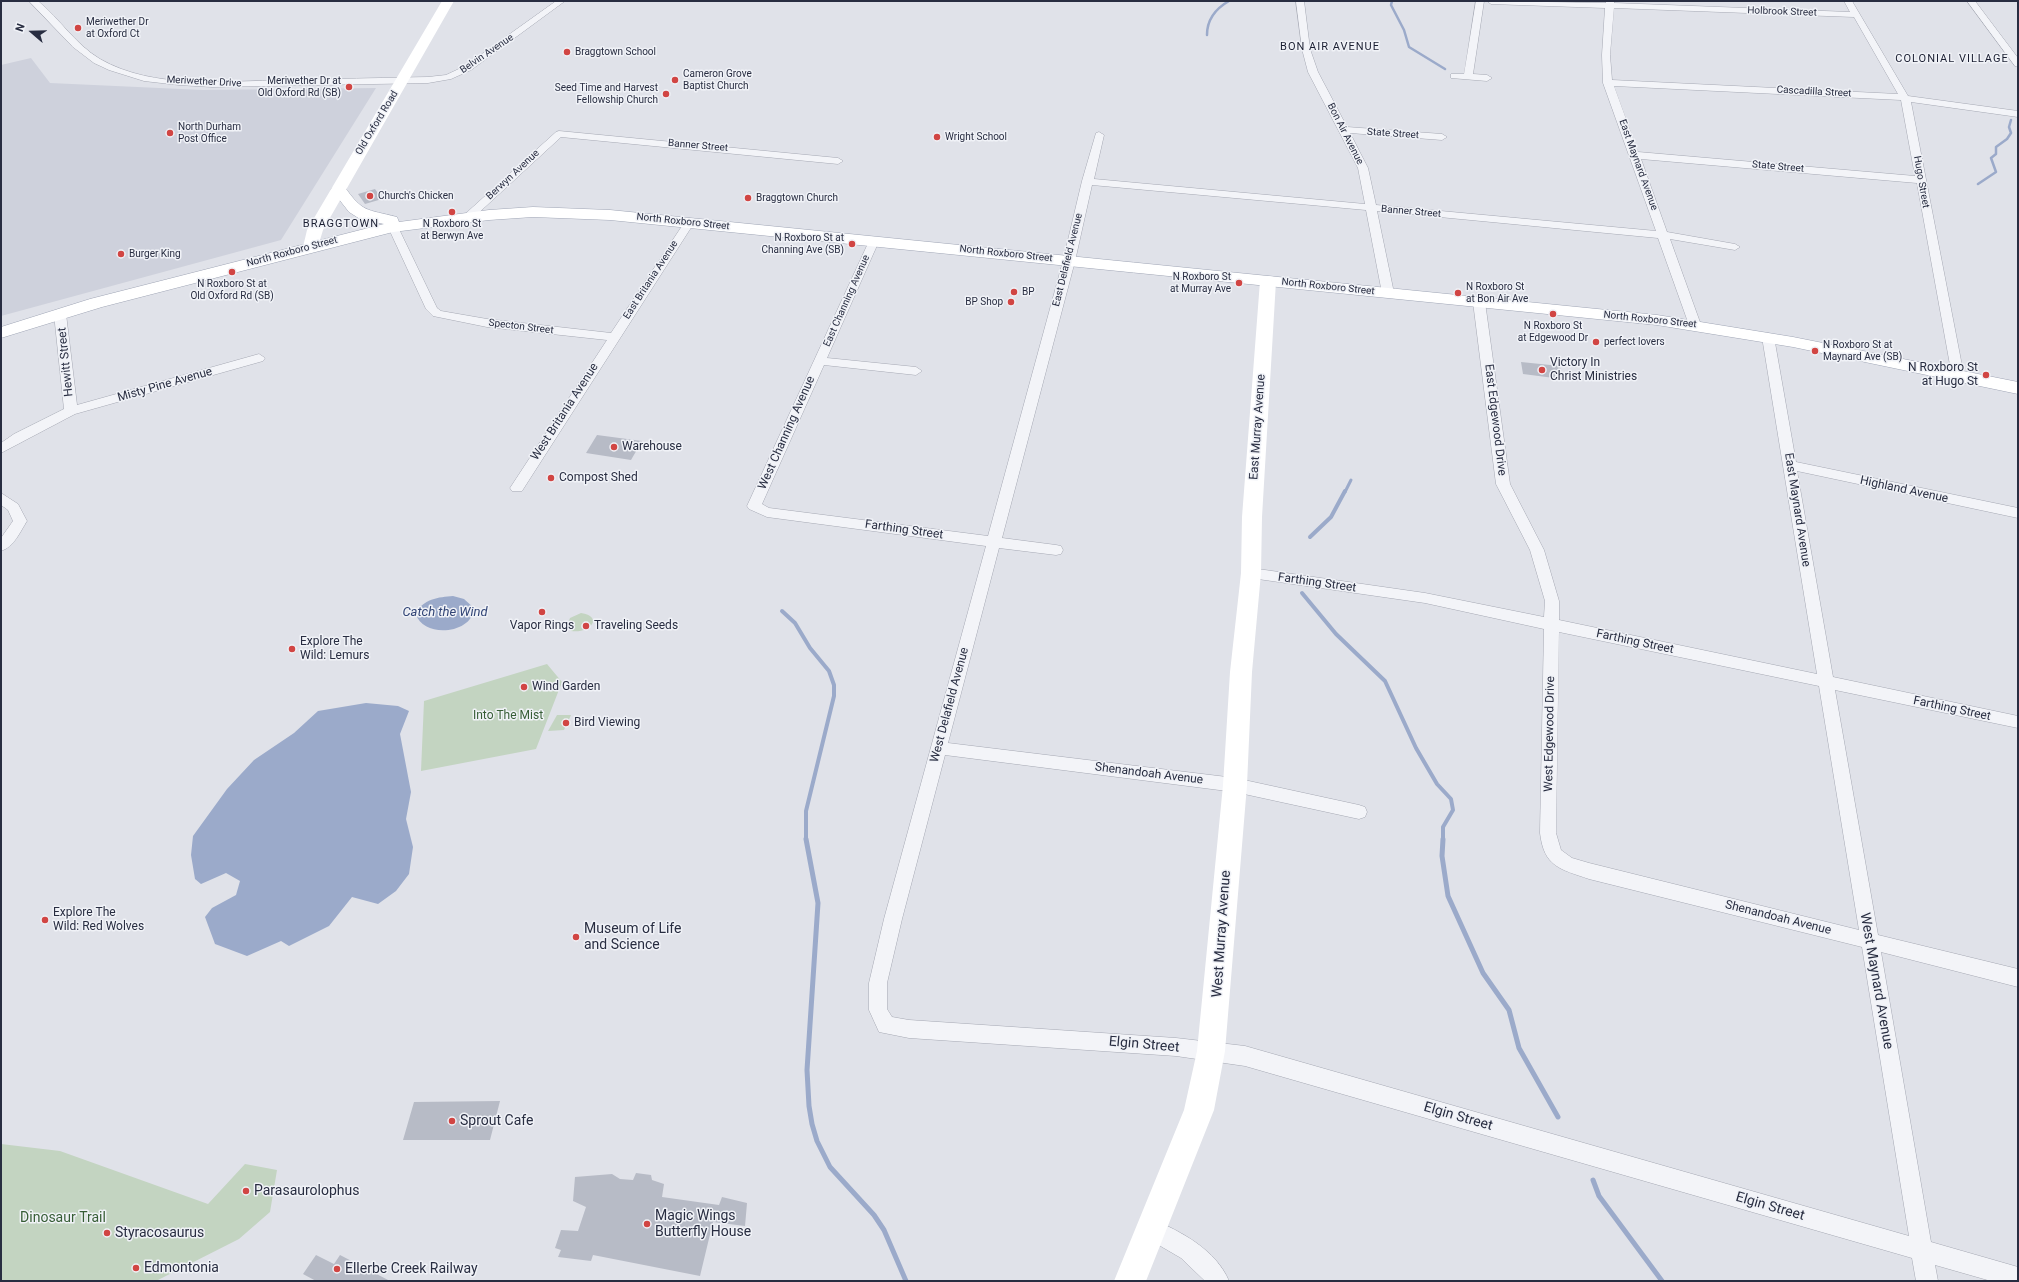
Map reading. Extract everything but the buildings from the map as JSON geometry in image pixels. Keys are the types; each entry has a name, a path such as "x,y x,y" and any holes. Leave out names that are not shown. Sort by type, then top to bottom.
{"main road":[{"name":"Old Oxford Road","path":"311,246 312,234 403,81 448,1"},
{"path":"339,188 353,210 369,216 391,220 393,227"},
{"name":"North Roxboro Street","path":"1,333 60,314 311,246 393,227 468,217 533,212 566,212 874,241 1695,325 1768,337 2018,388"},
{"name":"East Murray Avenue","path":"1251,573 1252,517 1268,281"},
{"name":"West Murray Avenue","path":"1130,1281 1152,1230 1199,1110 1211,1051 1235,785 1241,672 1251,573"}],"street":[{"name":"Meriwether Drive","path":"33,1 82,51 99,62 139,77 178,82 212,84 403,81"},
{"name":"Belvin Avenue","path":"403,81 441,79 461,72 561,1"},
{"name":"Bon Air Avenue","path":"1300,1 1309,60 1313,72 1344,130 1362,168 1388,293"},
{"path":"1468,77 1480,1"},
{"name":"Holbrook Street","path":"1491,1 1610,4 1856,15"},
{"name":"Hugo Street","path":"1848,1 1904,97 1958,376"},
{"path":"1971,1 2018,64"},
{"name":"East Maynard Avenue","path":"1610,4 1606,55 1608,83 1664,235 1695,325"},
{"path":"1454,76 1487,78"},
{"name":"Cascadilla Street","path":"1608,83 1904,97 2018,114"},
{"name":"State Street","path":"1344,130 1442,137"},
{"name":"Banner Street","path":"559,134 838,160"},
{"name":"Berwyn Avenue","path":"468,217 559,134"},
{"name":"East Delafield Avenue","path":"1035,385 1069,261 1099,135"},
{"name":"State Street","path":"1634,154 1921,180"},
{"name":"Banner Street","path":"1087,181 1664,235 1735,246"},
{"name":"East Britania Avenue","path":"614,337 689,223"},
{"name":"Specton Street","path":"393,227 432,309 437,314 487,323 614,337"},
{"name":"East Channing Avenue","path":"820,361 874,241"},
{"name":"East Edgewood Drive","path":"1479,302 1503,484 1537,550 1552,601 1552,624"},
{"name":"Hewitt Street","path":"60,314 71,411"},
{"name":"West Britania Avenue","path":"517,488 614,337"},
{"name":"East Maynard Avenue","path":"1768,337 1825,682"},
{"name":"Misty Pine Avenue","path":"71,411 260,358"},
{"path":"820,361 916,371"},
{"name":"West Channing Avenue","path":"754,506 820,361"},
{"name":"West Delafield Avenue","path":"886,1025 878,1010 878,983 938,748 1035,385"},
{"path":"1,449 19,437 71,411"},
{"name":"Highland Avenue","path":"1789,465 2018,513"},
{"path":"1,498 14,507 20,521 11,536 1,546"},
{"name":"Farthing Street","path":"754,506 766,512 1056,550"},
{"name":"Farthing Street","path":"1251,573 1425,598 2018,722"},
{"name":"West Edgewood Drive","path":"1549,844 1552,624"},
{"name":"West Maynard Avenue","path":"1825,682 1870,941 1926,1281"},
{"name":"Shenandoah Avenue","path":"938,748 1235,785 1359,812"},
{"name":"Shenandoah Avenue","path":"1549,844 1553,855 1563,862 1589,871 2018,978"},
{"name":"Elgin Street","path":"886,1025 908,1028 1056,1038 1211,1051 1245,1056 2018,1278"},
{"path":"1152,1230 1168,1237 1196,1255 1211,1270 1218,1281"}],"shaded area":[{"path":"31,58 50,83 203,90 376,88 281,240 1,316 1,65"}],"green space":[{"path":"581,613 592,618 592,625 584,630 571,631 568,623 570,618"},
{"name":"Into The Mist","path":"547,664 562,682 536,749 421,771 424,701"},
{"path":"557,715 571,715 564,730 548,731"},
{"name":"Dinosaur Trail","path":"1,1144 60,1151 208,1204 245,1164 277,1170 270,1212 239,1239 156,1281 1,1281"}],"water":[{"name":"Catch the Wind","path":"453,596 464,599 474,608 472,617 466,623 457,628 437,630 420,622 416,614 422,605 437,598"},
{"path":"366,703 398,706 409,711 400,734 411,792 406,819 413,847 409,874 396,891 378,904 352,897 329,926 289,946 281,941 247,956 215,944 205,917 212,908 236,895 240,881 226,873 201,884 195,879 191,855 193,836 227,789 254,760 294,733 318,711"}],"waterway":[{"path":"1207,35 1208,24 1213,15 1229,1"},
{"path":"1392,1 1391,5 1404,30 1409,47 1445,69"},
{"path":"1978,184 1996,172 1991,158 1996,154 1996,147 2007,139 2011,133 2009,127 2011,120"},
{"path":"1345,492 1351,480"},
{"path":"1310,537 1331,517 1345,491"},
{"path":"1302,593 1336,634 1385,681 1416,748 1437,784 1451,799 1453,810 1443,827 1443,839"},
{"path":"782,611 795,623 810,648 829,671 834,685 834,696 806,811 806,839"},
{"path":"806,839 818,903 807,1070 809,1106 812,1124 817,1141 830,1167 874,1215 884,1230 906,1281"},
{"path":"1443,839 1442,856 1448,896 1483,973 1509,1010 1519,1048 1558,1117"},
{"path":"1593,1180 1599,1196 1662,1281"}],"place":[{"name":"Meriwether Dr at Oxford Ct","path":"78,28"},
{"name":"Braggtown School","path":"567,52"},
{"name":"Cameron Grove Baptist Church","path":"675,80"},
{"name":"Meriwether Dr at Old Oxford Rd (SB)","path":"349,87"},
{"name":"Seed Time and Harvest Fellowship Church","path":"666,94"},
{"name":"North Durham Post Office","path":"170,133"},
{"name":"Wright School","path":"937,137"},
{"name":"Church's Chicken","path":"370,196"},
{"name":"Braggtown Church","path":"748,198"},
{"name":"N Roxboro St at Berwyn Ave","path":"452,212"},
{"name":"N Roxboro St at Channing Ave (SB)","path":"852,244"},
{"name":"Burger King","path":"121,254"},
{"name":"N Roxboro St at Old Oxford Rd (SB)","path":"232,272"},
{"name":"N Roxboro St at Murray Ave","path":"1239,283"},
{"name":"BP","path":"1014,292"},
{"name":"N Roxboro St at Bon Air Ave","path":"1458,293"},
{"name":"BP Shop","path":"1011,302"},
{"name":"N Roxboro St at Edgewood Dr","path":"1553,314"},
{"name":"perfect lovers","path":"1596,342"},
{"name":"N Roxboro St at Maynard Ave (SB)","path":"1815,351"},
{"name":"Victory In Christ Ministries","path":"1542,370"},
{"name":"N Roxboro St at Hugo St","path":"1986,375"},
{"name":"Warehouse","path":"614,447"},
{"name":"Compost Shed","path":"551,478"},
{"name":"Vapor Rings","path":"542,612"},
{"name":"Traveling Seeds","path":"586,626"},
{"name":"Explore The Wild: Lemurs","path":"292,649"},
{"name":"Wind Garden","path":"524,687"},
{"name":"Bird Viewing","path":"566,723"},
{"name":"Explore The Wild: Red Wolves","path":"45,920"},
{"name":"Museum of Life and Science","path":"576,937"},
{"name":"Sprout Cafe","path":"452,1121"},
{"name":"Parasaurolophus","path":"246,1191"},
{"name":"Magic Wings Butterfly House","path":"647,1224"},
{"name":"Styracosaurus","path":"107,1233"},
{"name":"Edmontonia","path":"136,1268"},
{"name":"Ellerbe Creek Railway","path":"337,1269"}],"district":[{"name":"BON AIR AVENUE","path":"1330,47"},
{"name":"COLONIAL VILLAGE","path":"1952,59"},
{"name":"BRAGGTOWN","path":"341,224"}]}
